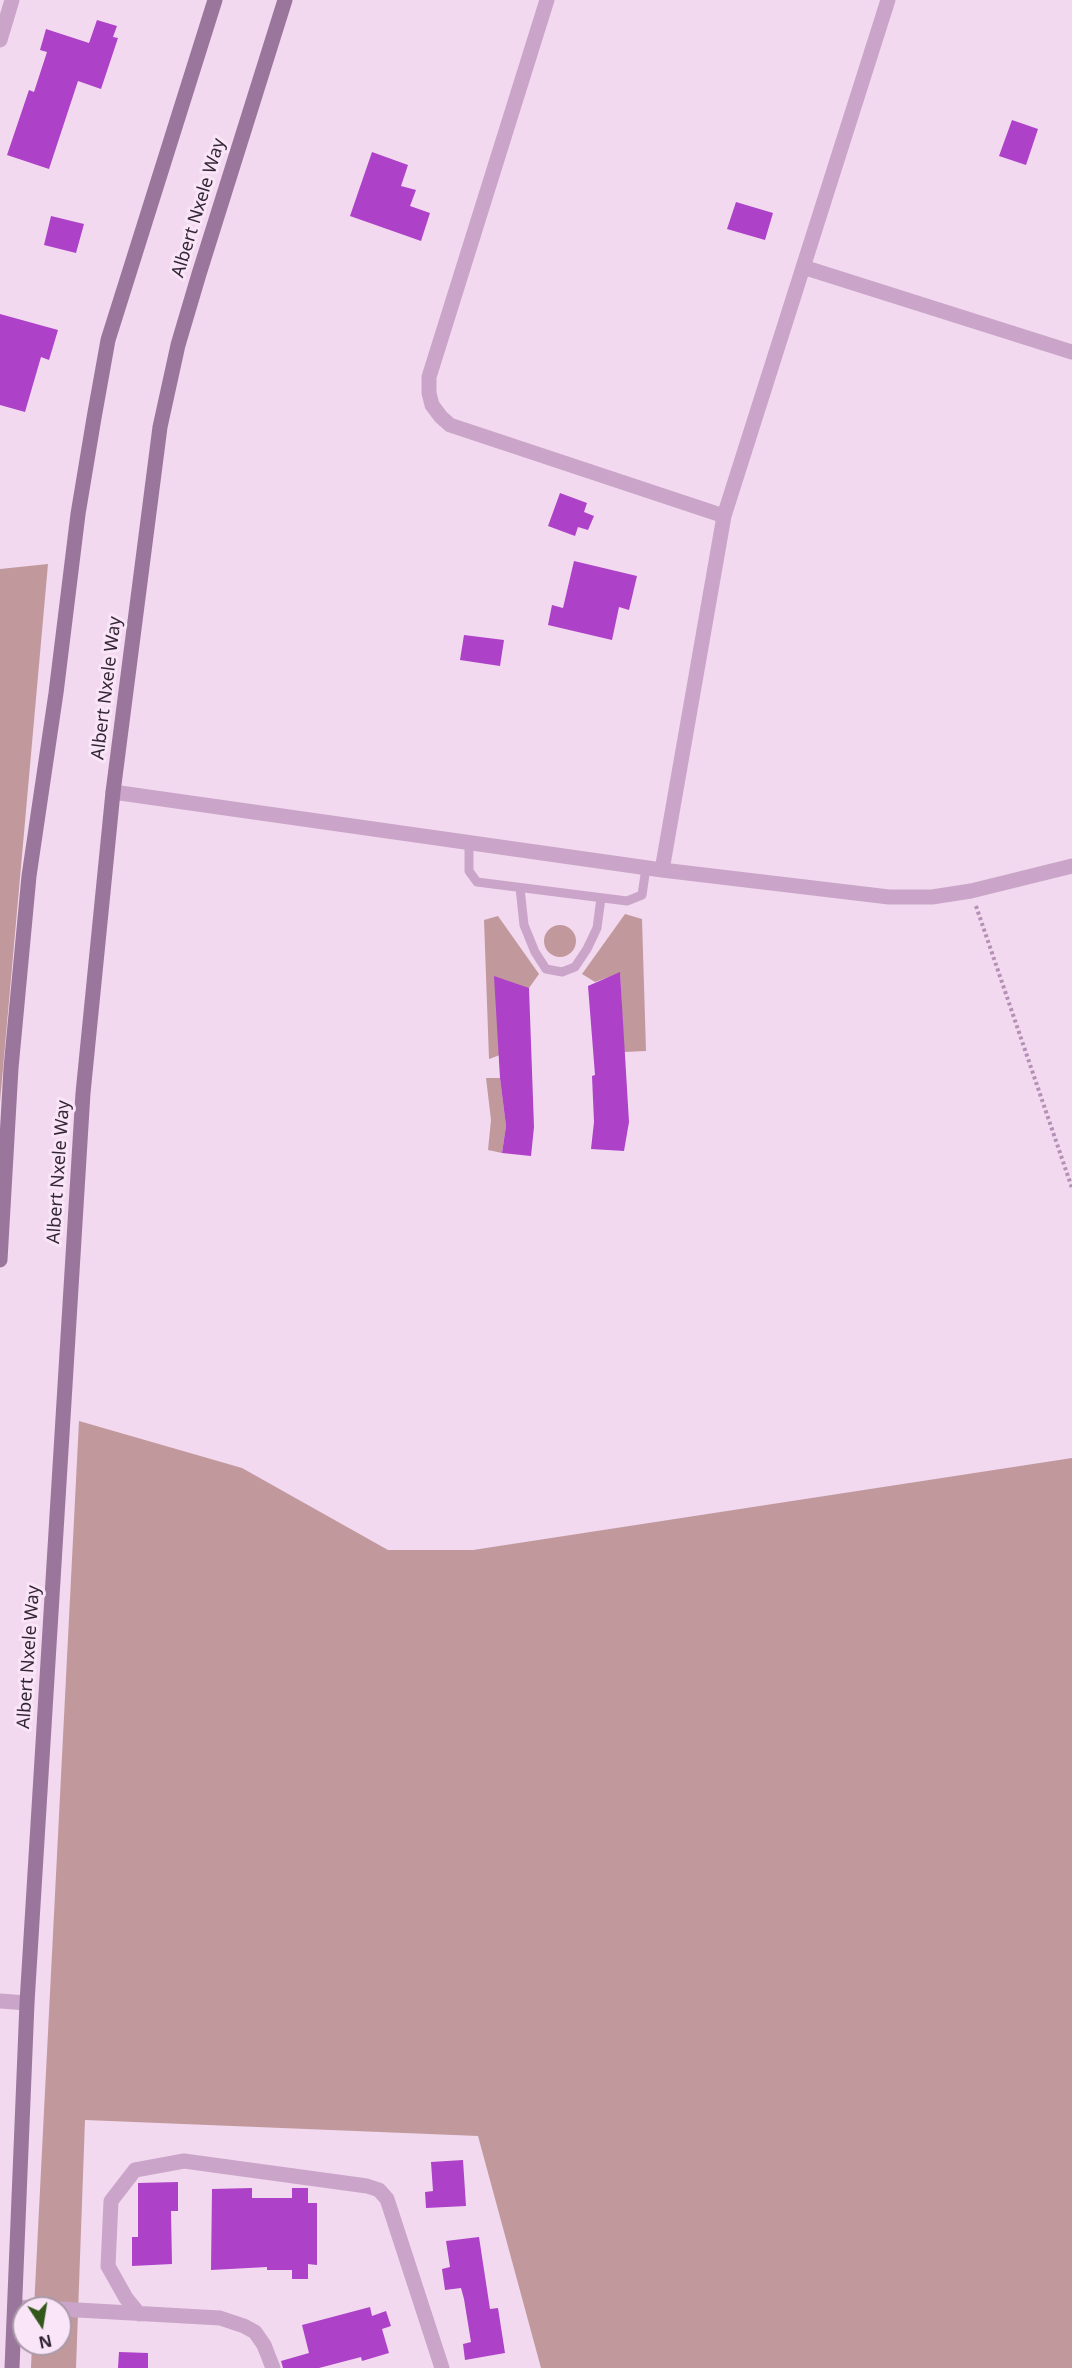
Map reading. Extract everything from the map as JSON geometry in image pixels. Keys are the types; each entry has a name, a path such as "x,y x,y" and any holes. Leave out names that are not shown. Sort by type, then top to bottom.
{"main road":[{"path":"0,1260 11,1068 29,876 56,693 78,514 94,418 108,340 215,0"},
{"name":"Albert Nxele Way","path":"15,2296 27,2003 83,1093 114,792 160,427 178,345 285,0"}],"street":[{"path":"0,40 12,0"},
{"path":"547,0 429,377 432,405 450,424 724,516"},
{"path":"662,870 724,516 888,0"},
{"path":"803,267 1072,352"},
{"path":"114,792 646,868 890,897 932,897 971,891 1072,867"},
{"path":"0,2001 27,2003"},
{"path":"140,2314 126,2298 108,2266 111,2201 135,2170 184,2161 367,2186 379,2190 387,2199 442,2368"},
{"path":"72,2310 220,2318 255,2332 264,2345 273,2368"}],"lane":[{"path":"469,843 469,871 477,882 627,901 642,895 646,868"},
{"path":"520,888 524,925 535,952 546,969 562,972 575,967 587,949 597,928 601,898"}],"path":[{"path":"971,891 1072,1188"}],"shaded area":[{"path":"48,564 0,1102 0,569"},
{"path":"625,914 642,919 646,1051 624,1052 620,973 595,982 582,974"},
{"path":"498,916 539,974 529,988 500,1055 489,1059 484,920"},
{"path":"560,925 571,930 576,941 571,952 560,957 549,952 544,941 549,930"},
{"path":"486,1078 500,1078 506,1126 502,1153 488,1150 491,1120"},
{"path":"79,1421 242,1468 388,1550 473,1550 1072,1458 1072,2368 541,2368 478,2136 85,2120 76,2368 31,2368 32,2356 72,2356 72,2296 35,2296"}],"building":[{"path":"97,20 117,26 113,37 118,38 101,89 78,81 49,169 7,155 29,90 34,92 47,52 40,50 46,29 89,43"},
{"path":"1012,120 1038,129 1026,165 999,156"},
{"path":"372,152 408,165 401,186 416,190 410,206 430,213 421,241 350,216"},
{"path":"736,202 773,213 765,240 727,229"},
{"path":"51,216 84,224 76,253 44,245"},
{"path":"0,314 58,330 49,360 41,357 25,412 0,405"},
{"path":"560,493 587,503 584,512 594,516 588,530 578,527 575,536 548,526"},
{"path":"574,561 637,576 629,610 619,607 612,640 548,625 552,605 563,608"},
{"path":"464,635 504,640 500,666 460,660"},
{"path":"620,972 629,1122 624,1151 591,1149 594,1122 592,1076 595,1075 588,986"},
{"path":"494,976 529,988 534,1127 531,1156 502,1153 506,1126 500,1078"},
{"path":"463,2160 466,2206 426,2208 425,2192 433,2191 431,2162"},
{"path":"178,2182 178,2211 171,2211 172,2264 132,2266 132,2237 138,2237 138,2183"},
{"path":"252,2188 252,2198 292,2198 292,2188 308,2188 308,2203 317,2203 317,2265 308,2264 308,2279 292,2279 292,2270 267,2270 267,2267 211,2270 212,2189"},
{"path":"479,2237 490,2309 498,2308 505,2353 465,2360 463,2344 471,2342 464,2299 461,2288 445,2290 442,2269 450,2267 446,2241"},
{"path":"370,2307 372,2316 386,2311 391,2326 382,2329 389,2353 362,2361 361,2357 319,2368 283,2368 281,2361 309,2353 302,2325"},
{"path":"119,2352 148,2353 148,2368 118,2368"}]}
